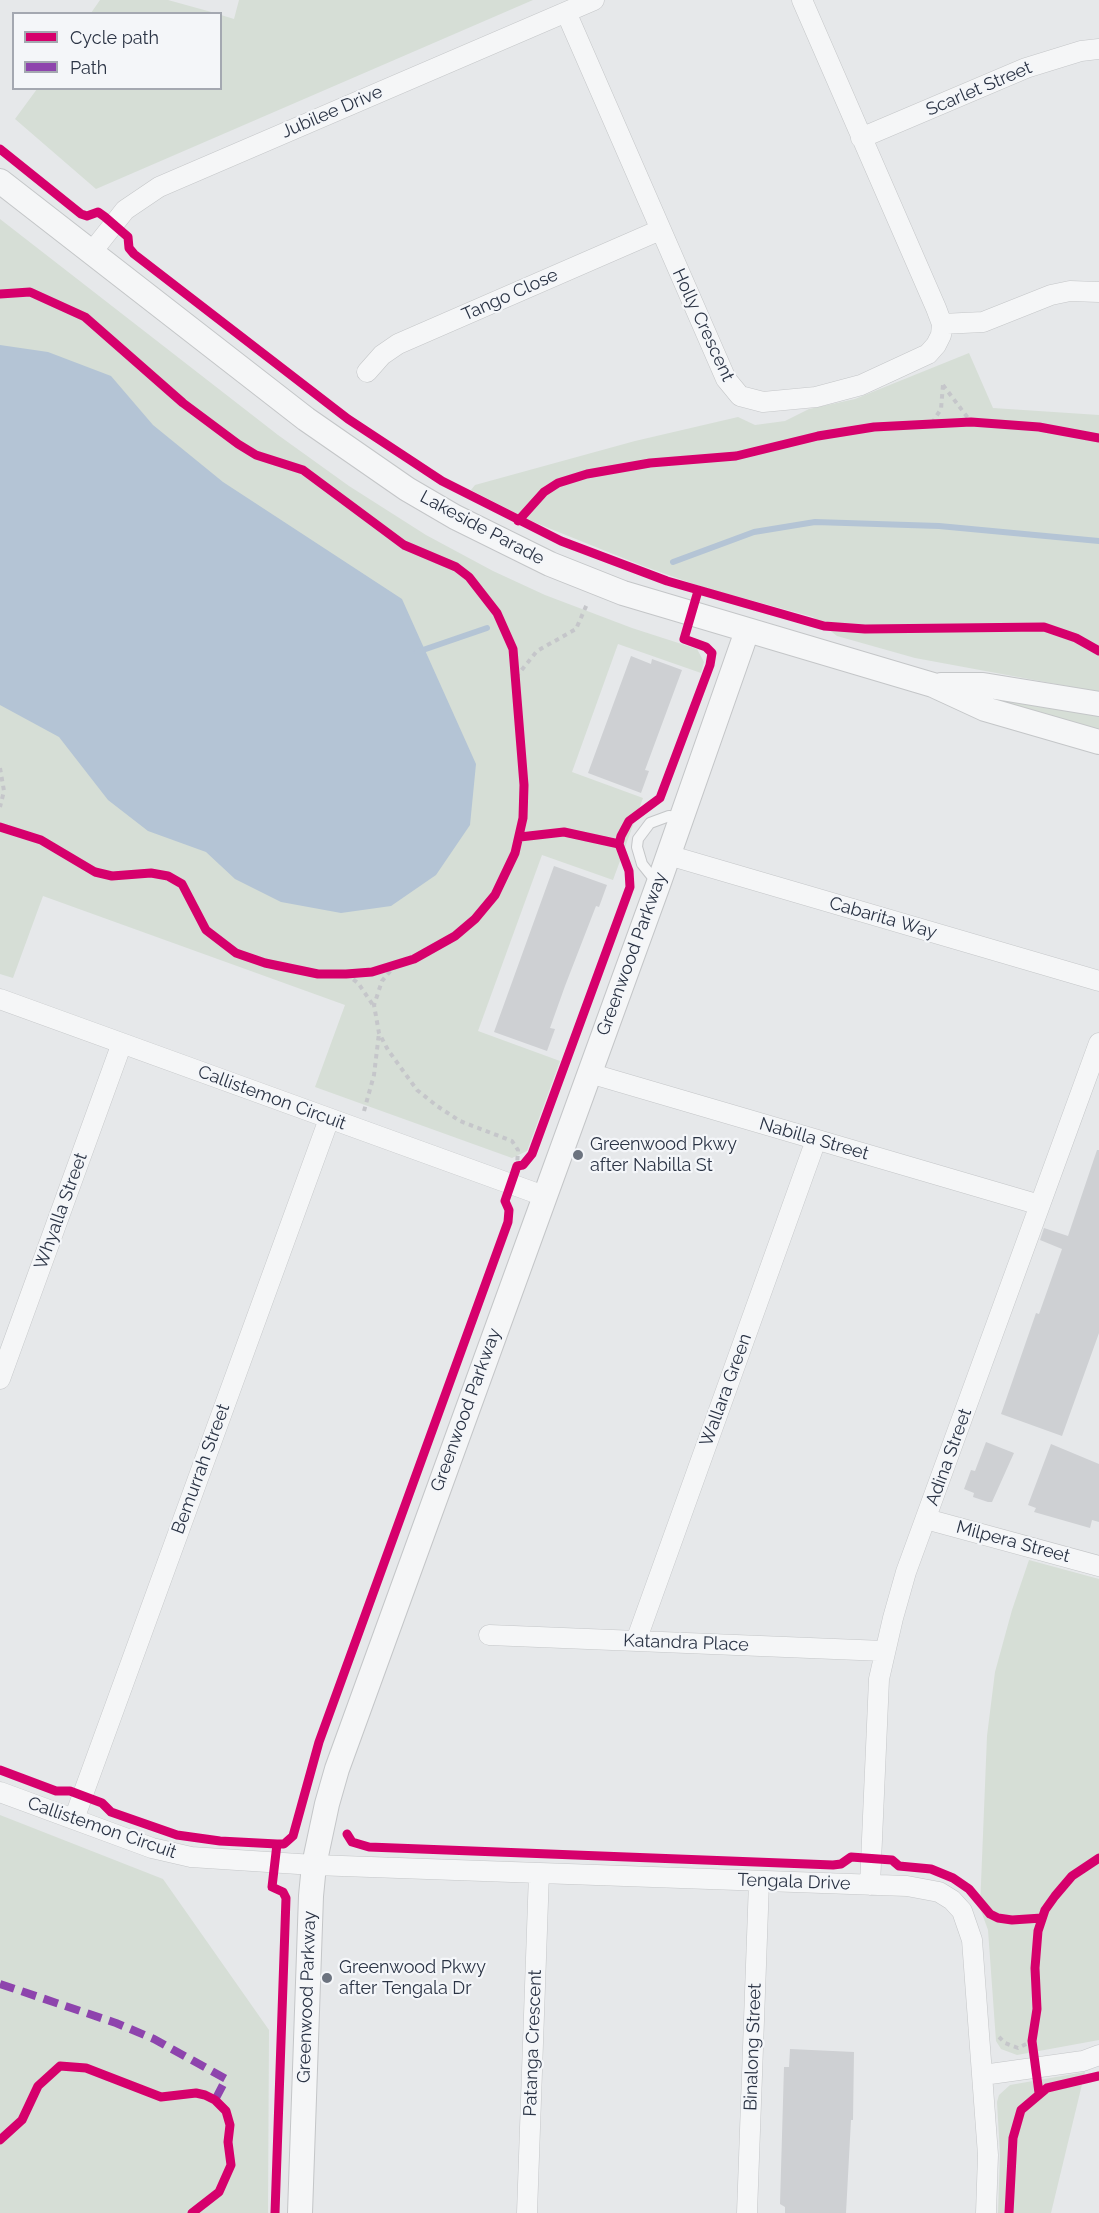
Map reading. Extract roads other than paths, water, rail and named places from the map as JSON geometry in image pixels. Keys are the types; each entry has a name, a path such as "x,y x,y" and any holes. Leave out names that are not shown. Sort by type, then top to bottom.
{"street":[{"name":"Jubilee Drive","path":"91,253 125,210 159,187 594,0"},
{"path":"802,0 942,324 983,322 1051,295 1070,291 1099,292"},
{"name":"Holly Crescent","path":"566,12 726,379 740,396 751,401 816,397 861,385 928,354 936,345 942,324"},
{"name":"Scarlet Street","path":"861,138 1026,68 1081,51 1099,48"},
{"name":"Lakeside Parade","path":"0,181 333,439 455,517 584,578 747,631 933,685 986,709 1099,742"},
{"name":"Tango Close","path":"367,372 382,355 398,344 660,230"},
{"name":"Greenwood Parkway","path":"300,2213 314,1865 337,1769 658,885 747,631"},
{"name":"Lakeside Parade","path":"933,685 992,686 1099,704"},
{"name":"Cabarita Way","path":"668,855 1099,981"},
{"name":"Callistemon Circuit","path":"0,999 329,1119 514,1174 544,1196"},
{"name":"Whyalla Street","path":"0,1379 122,1043"},
{"name":"Adina Street","path":"870,1885 877,1706 884,1651 906,1572 1099,1043"},
{"name":"Nabilla Street","path":"589,1073 1040,1205"},
{"name":"Bemurrah Street","path":"74,1820 329,1119"},
{"name":"Wallara Green","path":"636,1641 816,1140"},
{"name":"Milpera Street","path":"926,1519 1099,1566"},
{"name":"Katandra Place","path":"489,1635 884,1651"},
{"name":"Callistemon Circuit","path":"0,1792 152,1848 190,1857 314,1865"},
{"name":"Tengala Drive","path":"314,1865 924,1887 952,1900 962,1911 972,1940 988,2155 986,2213"},
{"name":"Patanga Crescent","path":"527,2213 539,1873"},
{"name":"Binalong Street","path":"747,2213 759,1882"},
{"path":"983,2075 1083,2061 1099,2055"}],"lane":[{"path":"658,885 642,864 637,847 638,839 650,823 669,816 682,817"}],"water":[{"path":"0,345 48,352 111,376 153,425 223,482 402,599 476,764 470,825 436,875 391,906 341,913 281,902 235,879 206,852 148,831 108,800 59,737 0,705"}],"waterway":[{"path":"673,562 754,532 815,522 939,526 1099,541"},
{"path":"417,652 487,628"}],"place":[{"name":"Greenwood Pkwy after Nabilla St","path":"578,1155"},
{"name":"Greenwood Pkwy after Tengala Dr","path":"327,1978"}]}
